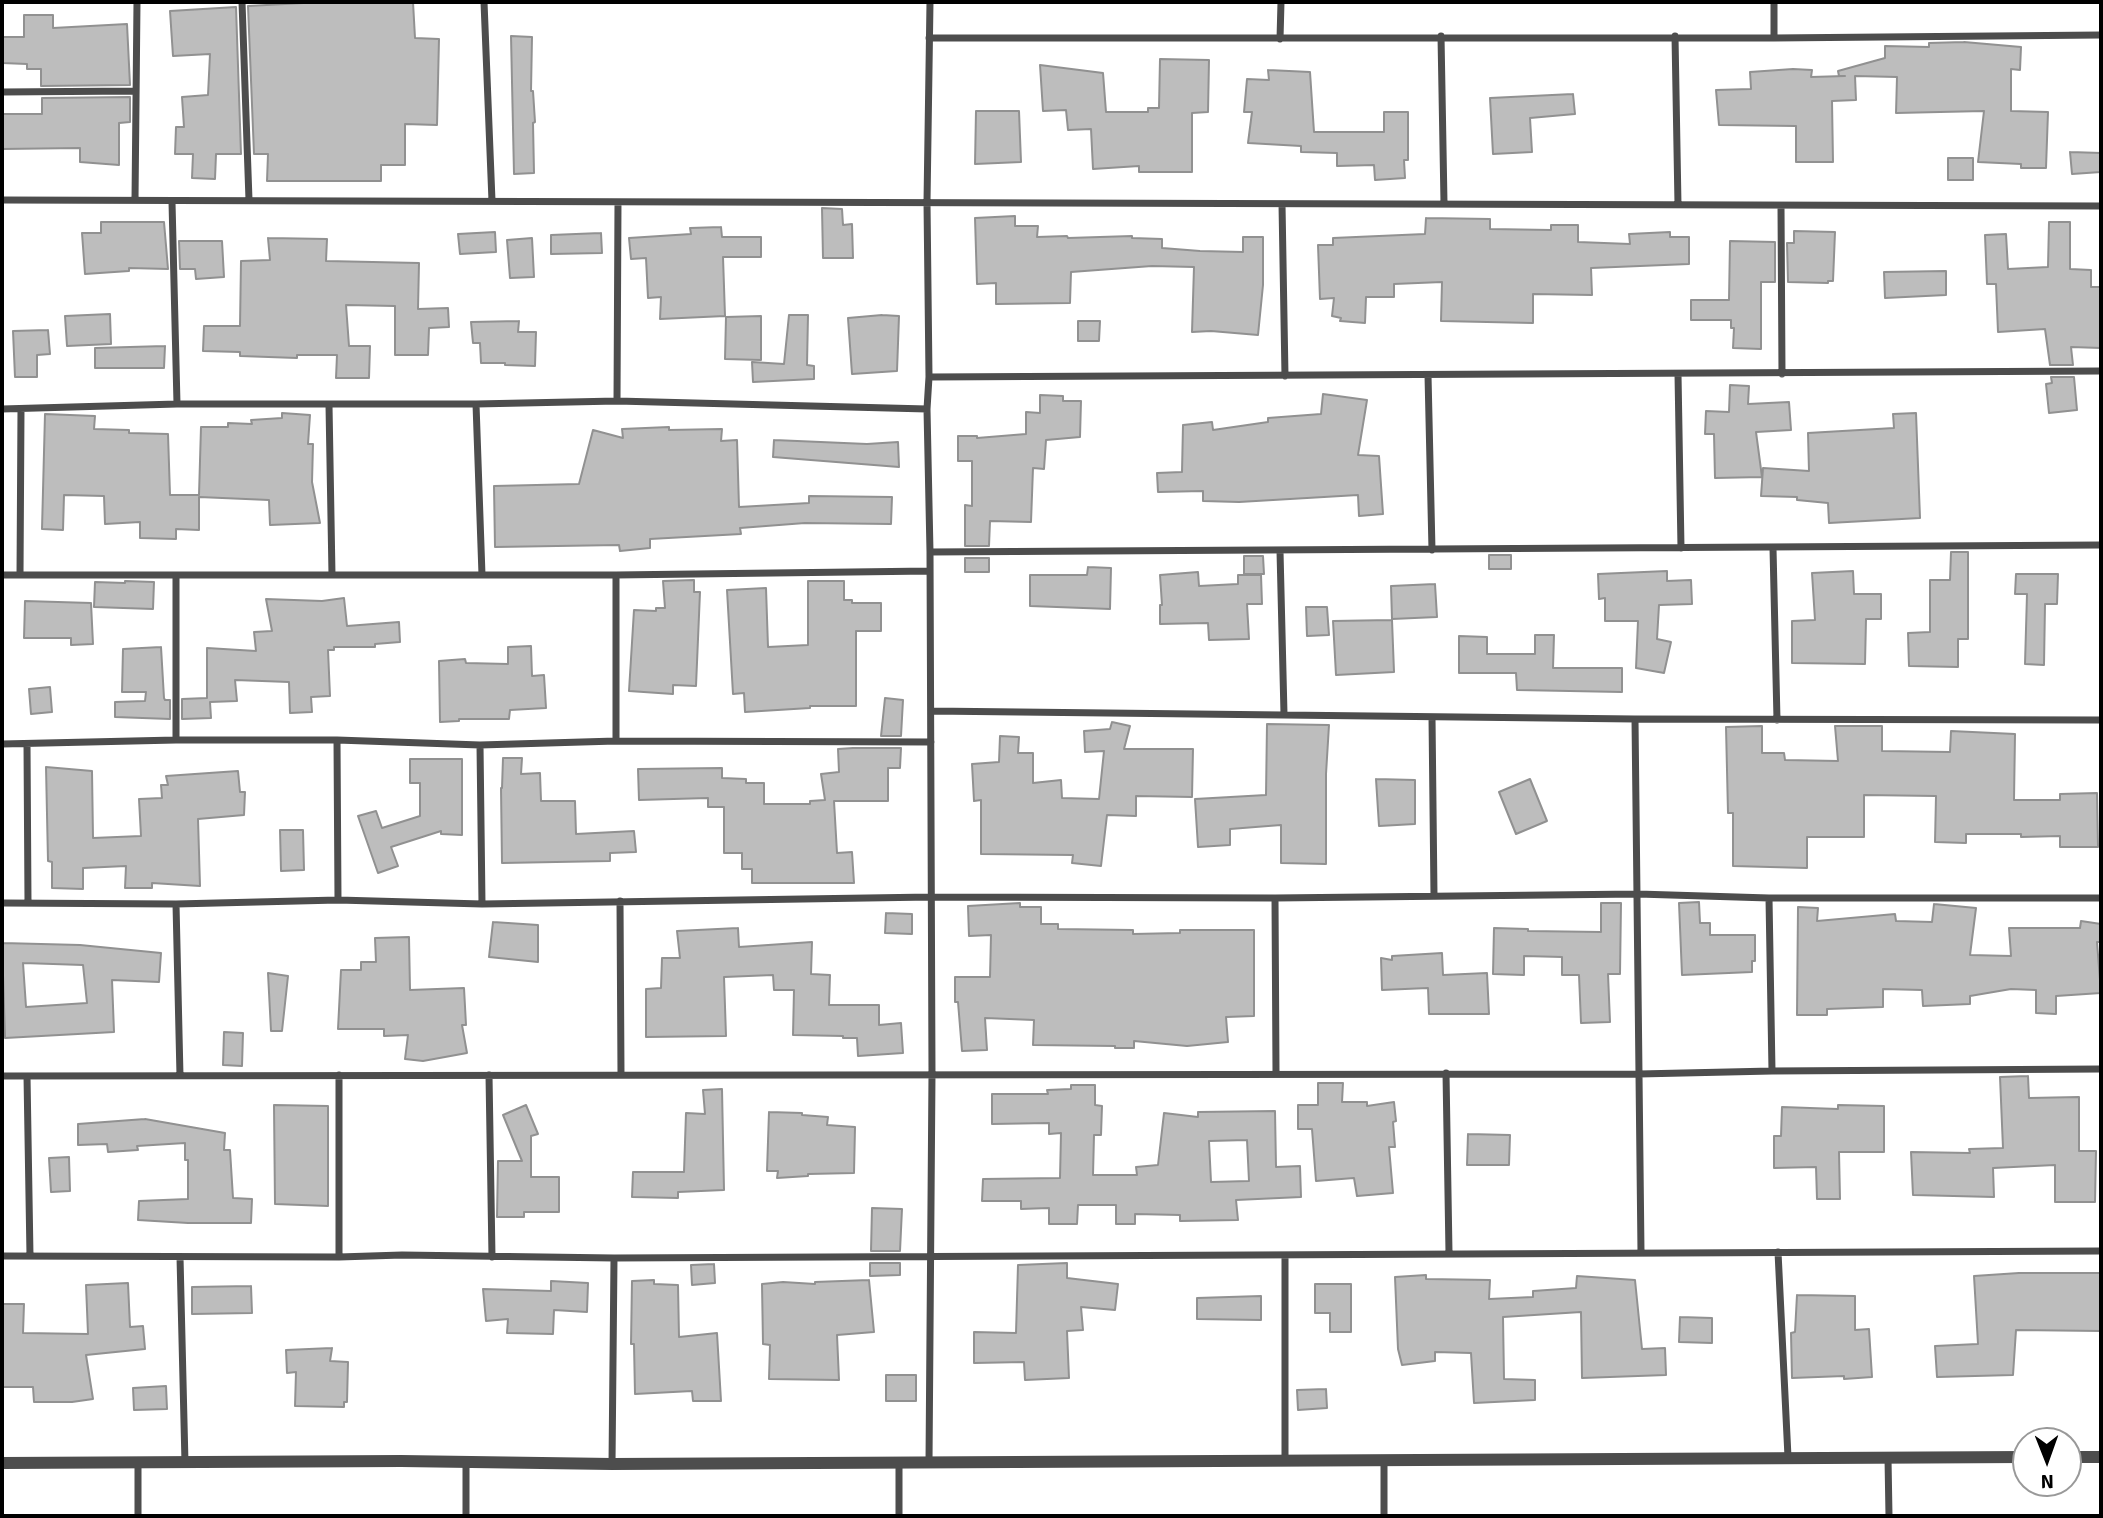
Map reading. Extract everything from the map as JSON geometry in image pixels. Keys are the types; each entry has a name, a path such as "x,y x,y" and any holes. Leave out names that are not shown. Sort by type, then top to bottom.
{"street":[{"path":"135,200 136,2"},
{"path":"242,2 249,200"},
{"path":"484,2 492,201"},
{"path":"929,1462 932,1073 927,202 930,2"},
{"path":"1280,39 1281,2"},
{"path":"1774,2 1774,38"},
{"path":"929,38 1774,38 2101,35"},
{"path":"1441,36 1444,203"},
{"path":"1675,36 1678,205"},
{"path":"2,92 136,91"},
{"path":"2,200 2101,206"},
{"path":"172,202 177,404"},
{"path":"617,401 618,202"},
{"path":"1282,204 1285,376"},
{"path":"1782,206 1782,374"},
{"path":"929,377 2101,371"},
{"path":"1678,374 1681,548"},
{"path":"1428,375 1432,550"},
{"path":"2,409 177,404 617,401 927,409"},
{"path":"476,404 482,575"},
{"path":"329,405 332,575"},
{"path":"20,575 21,409"},
{"path":"930,552 2101,545"},
{"path":"1773,548 1777,720"},
{"path":"1280,551 1284,714"},
{"path":"2,575 616,575 930,571"},
{"path":"176,575 176,740"},
{"path":"616,575 616,741"},
{"path":"930,711 1635,719 2101,720"},
{"path":"1432,716 1434,896"},
{"path":"1635,719 1641,1252"},
{"path":"2,744 176,740 337,740 480,745 616,741 931,743"},
{"path":"337,740 338,900"},
{"path":"27,744 28,903"},
{"path":"480,745 482,904"},
{"path":"2,903 176,904 338,900 482,904 931,897 1275,898 1637,894 1769,898 2101,898"},
{"path":"1275,898 1276,1073"},
{"path":"1769,898 1772,1070"},
{"path":"620,901 621,1075"},
{"path":"176,904 180,1076"},
{"path":"2,1076 1639,1074 1772,1070 2101,1069"},
{"path":"1446,1073 1449,1254"},
{"path":"489,1075 492,1258"},
{"path":"27,1076 30,1256"},
{"path":"339,1076 339,1257"},
{"path":"2,1256 402,1255 614,1258 2101,1251"},
{"path":"1778,1252 1788,1457"},
{"path":"1285,1255 1285,1461"},
{"path":"180,1257 185,1463"},
{"path":"612,1464 614,1258"},
{"path":"2,1463 401,1461 612,1464 2012,1457"},
{"path":"2082,1457 2101,1457"},
{"path":"1888,1458 1889,1516"},
{"path":"1384,1461 1384,1516"},
{"path":"899,1462 900,1516"},
{"path":"138,1463 138,1516"},
{"path":"466,1463 466,1516"}],"building":[{"path":"322,2 413,2 415,38 439,39 437,125 405,124 405,165 381,165 381,181 267,181 268,154 254,154 248,6"},
{"path":"236,7 241,154 216,154 215,179 192,178 193,154 175,154 176,127 184,127 182,97 208,95 210,54 173,56 170,11"},
{"path":"24,15 53,15 53,28 127,24 130,85 41,86 41,69 27,69 27,64 2,63 2,37 24,37"},
{"path":"511,36 532,37 534,173 514,174"},
{"path":"1964,42 2021,47 2020,70 2011,69 2011,111 2048,112 2046,168 2021,168 2021,164 1978,162 1984,111 1896,113 1897,77 1855,76 1856,100 1832,101 1833,162 1796,162 1796,126 1719,125 1716,90 1751,89 1750,72 1793,69 1812,70 1811,77 1845,76 1839,76 1838,71 1885,58 1885,46 1929,47 1929,43"},
{"path":"1160,59 1209,60 1208,112 1192,113 1192,172 1139,172 1139,166 1093,169 1091,129 1068,130 1066,110 1043,111 1040,65 1103,73 1106,112 1148,112 1148,108 1159,108"},
{"path":"1268,70 1310,72 1314,132 1384,132 1384,112 1408,112 1408,160 1404,160 1405,178 1375,180 1374,165 1337,166 1337,153 1301,152 1301,146 1248,143 1252,112 1244,112 1247,79 1269,80"},
{"path":"1573,94 1575,114 1530,118 1532,152 1493,154 1490,98"},
{"path":"130,97 130,122 119,123 119,165 80,162 80,148 2,149 2,114 42,114 42,98"},
{"path":"976,111 1019,111 1021,162 975,164"},
{"path":"2070,152 2101,153 2101,172 2072,174"},
{"path":"1948,158 1973,158 1973,180 1948,180"},
{"path":"822,208 842,209 843,225 852,224 853,258 823,258"},
{"path":"1015,216 1015,226 1038,226 1037,237 1132,236 1162,239 1162,248 1243,252 1243,237 1263,237 1263,285 1258,335 1192,332 1194,267 1152,266 1071,272 1070,303 996,304 996,283 977,284 975,218"},
{"path":"1426,218 1490,219 1490,229 1551,230 1551,225 1578,225 1578,242 1630,244 1629,234 1670,232 1670,237 1689,237 1689,264 1591,268 1592,295 1533,294 1533,323 1441,321 1442,282 1394,284 1394,297 1366,297 1365,323 1340,321 1341,318 1332,316 1334,298 1320,299 1318,245 1333,245 1333,238 1425,234"},
{"path":"101,222 164,222 168,269 129,268 129,271 85,274 82,233 101,233"},
{"path":"2049,222 2070,222 2070,269 2091,270 2091,287 2101,287 2101,348 2071,347 2073,365 2050,365 2045,329 1998,332 1996,284 1987,284 1985,235 2006,234 2008,269 2048,267"},
{"path":"721,227 722,237 761,237 761,257 723,257 725,316 660,319 661,297 648,298 646,258 631,259 629,238 691,234 690,228"},
{"path":"1794,231 1835,232 1833,281 1788,282 1787,243 1794,243"},
{"path":"495,232 496,252 460,254 458,234"},
{"path":"601,233 602,253 551,254 551,235"},
{"path":"268,238 327,239 326,261 419,263 418,309 448,308 449,327 429,328 428,355 395,355 395,306 346,305 349,346 370,346 369,378 336,378 337,355 297,355 297,358 240,356 240,352 203,351 204,326 240,326 241,261 270,260"},
{"path":"532,238 534,277 510,278 507,240"},
{"path":"179,241 222,241 224,277 196,279 195,269 180,269"},
{"path":"1730,241 1775,242 1775,282 1761,282 1761,349 1733,348 1734,328 1731,328 1731,320 1691,320 1691,300 1729,300"},
{"path":"1946,271 1946,295 1885,298 1884,272"},
{"path":"110,314 111,344 67,346 65,316"},
{"path":"789,315 808,315 807,365 814,366 814,379 753,382 752,362 784,364"},
{"path":"761,316 761,360 725,359 726,317"},
{"path":"899,316 897,371 852,374 848,318"},
{"path":"519,321 518,332 536,332 535,366 481,363 480,343 473,343 471,322"},
{"path":"1078,321 1100,321 1099,341 1078,341"},
{"path":"48,330 50,354 37,355 37,377 15,377 13,331"},
{"path":"165,346 164,368 95,368 95,348"},
{"path":"2051,377 2074,377 2077,410 2049,413 2046,384 2052,383"},
{"path":"1730,385 1749,386 1748,404 1789,402 1791,430 1756,432 1762,477 1715,478 1714,434 1705,434 1706,411 1729,412"},
{"path":"1323,394 1367,400 1358,455 1379,456 1383,514 1359,516 1358,495 1239,502 1203,501 1203,491 1158,492 1157,473 1182,472 1183,425 1212,422 1213,430 1268,422 1268,418 1321,414"},
{"path":"1040,395 1063,396 1063,401 1081,401 1080,437 1046,440 1044,469 1033,468 1031,522 990,521 989,546 965,546 965,505 972,506 972,461 958,461 958,436 977,438 1026,434 1026,412 1040,413"},
{"path":"282,413 310,415 308,444 313,444 312,482 320,523 270,525 269,500 199,497 199,530 176,529 176,539 140,538 140,522 105,524 104,496 64,495 63,530 42,529 45,414 95,416 94,429 168,434 170,495 199,495 201,427 228,427 228,423 252,424 251,420 282,418"},
{"path":"1916,413 1920,518 1829,523 1828,503 1797,500 1797,497 1761,496 1763,468 1809,471 1808,433 1894,428 1893,414"},
{"path":"669,427 669,430 722,429 721,441 737,440 739,507 809,503 809,496 892,497 891,524 805,523 740,528 741,534 650,539 650,548 620,551 619,545 495,547 494,486 579,484 593,430 623,438 622,429"},
{"path":"774,440 867,444 898,442 899,467 773,457"},
{"path":"1951,552 1968,552 1968,639 1958,639 1958,667 1909,666 1908,633 1930,632 1930,580 1950,580"},
{"path":"1489,555 1511,555 1511,569 1489,569"},
{"path":"1244,556 1263,556 1264,574 1244,574"},
{"path":"965,558 989,558 989,572 965,572"},
{"path":"1088,567 1111,568 1110,609 1030,606 1030,575 1087,575"},
{"path":"1667,571 1667,581 1691,580 1692,604 1659,605 1657,639 1671,642 1664,673 1636,668 1638,621 1605,621 1605,598 1599,599 1598,574"},
{"path":"1853,571 1854,594 1881,594 1881,619 1866,619 1865,664 1792,663 1792,621 1815,620 1812,573"},
{"path":"1198,572 1199,586 1238,584 1238,575 1261,575 1262,604 1247,604 1249,639 1209,640 1208,623 1160,624 1160,575"},
{"path":"2016,574 2058,574 2057,604 2045,604 2044,665 2025,664 2027,594 2015,594"},
{"path":"694,580 694,592 700,592 696,686 673,685 673,694 629,691 634,610 656,611 656,608 665,608 663,581"},
{"path":"808,581 844,581 844,600 852,600 852,603 881,603 881,631 856,631 856,706 810,706 745,712 744,693 733,694 727,590 766,588 768,647 808,645"},
{"path":"95,582 154,582 153,609 94,607"},
{"path":"1435,584 1437,617 1392,619 1391,586"},
{"path":"344,598 347,626 399,622 400,642 375,644 375,647 334,647 334,650 328,650 330,696 311,697 312,712 290,713 289,682 235,680 237,701 210,702 211,718 182,719 182,699 207,698 207,648 256,651 254,632 272,631 266,599 322,601"},
{"path":"25,601 91,603 93,644 71,645 71,638 24,638"},
{"path":"1306,607 1327,607 1329,635 1307,636"},
{"path":"1392,620 1394,672 1336,675 1333,621"},
{"path":"1535,635 1554,635 1553,668 1622,668 1622,692 1517,690 1516,673 1459,673 1459,636 1487,637 1487,654 1535,654"},
{"path":"531,646 532,676 544,675 546,708 510,710 509,719 459,719 440,722 439,661 465,659 466,663 508,664 508,647"},
{"path":"161,647 164,698 170,700 170,719 115,717 115,702 145,701 146,692 122,692 123,649"},
{"path":"50,687 52,712 31,714 29,689"},
{"path":"885,698 903,700 901,736 881,736"},
{"path":"1112,722 1130,726 1124,749 1193,749 1192,797 1136,796 1136,816 1107,815 1101,866 1072,863 1073,855 981,854 981,800 974,801 972,764 999,762 1000,736 1019,737 1018,753 1033,753 1033,783 1061,780 1062,798 1099,799 1104,751 1085,752 1084,731 1110,729"},
{"path":"1267,724 1329,725 1326,864 1281,863 1281,825 1230,829 1230,845 1198,847 1195,799 1266,795"},
{"path":"1762,726 1762,753 1784,753 1785,760 1838,761 1835,726 1882,726 1882,751 1950,752 1951,731 2015,734 2014,800 2060,800 2060,794 2097,793 2098,847 2060,847 2060,836 2021,837 2021,834 1966,834 1966,843 1935,842 1936,796 1864,795 1864,837 1807,837 1807,868 1733,866 1733,813 1728,813 1726,727"},
{"path":"901,748 900,768 888,768 888,801 834,801 837,853 852,852 854,883 752,883 752,869 742,869 742,853 724,853 724,807 708,807 708,798 639,800 638,769 722,768 722,778 746,779 746,783 764,783 764,804 810,804 810,801 825,800 821,774 839,772 838,749"},
{"path":"503,758 522,758 521,774 540,773 541,801 575,801 576,834 634,831 636,852 610,853 610,861 502,863"},
{"path":"410,759 462,759 462,835 441,834 441,831 391,847 398,866 378,873 358,816 376,811 382,828 420,816 420,783 410,783"},
{"path":"46,767 92,771 93,838 141,836 139,799 162,798 161,785 168,785 166,776 238,771 240,792 245,792 244,815 198,819 200,886 152,883 152,888 125,888 126,866 83,868 83,889 52,888 52,862 48,861"},
{"path":"1376,779 1415,780 1415,824 1379,826"},
{"path":"1530,779 1547,821 1516,834 1499,792"},
{"path":"280,830 303,830 304,870 281,871"},
{"path":"1699,902 1700,923 1710,923 1710,935 1755,935 1755,961 1752,961 1752,972 1682,975 1679,903"},
{"path":"1020,903 1020,907 1041,907 1041,924 1058,924 1058,929 1133,930 1133,934 1180,933 1180,930 1254,930 1254,1016 1226,1017 1228,1042 1187,1046 1134,1041 1134,1048 1033,1045 1034,1020 985,1018 987,1050 962,1051 958,1002 955,1002 955,977 990,977 991,935 969,936 968,906"},
{"path":"1601,903 1621,903 1620,974 1608,974 1610,1022 1581,1023 1579,975 1562,975 1562,957 1524,956 1524,975 1493,974 1494,928 1601,932"},
{"path":"1934,904 1976,908 1970,955 2011,956 2009,928 2080,928 2081,921 2101,924 2101,942 2097,942 2101,993 2056,996 2056,1014 2036,1013 2036,990 2011,989 1970,996 1970,1004 1923,1006 1922,990 1883,989 1883,1007 1827,1009 1827,1015 1797,1015 1798,907 1818,908 1817,921 1895,914 1896,921 1932,922"},
{"path":"886,913 912,914 912,934 885,933"},
{"path":"493,922 538,925 538,962 489,957"},
{"path":"738,928 739,947 812,942 811,974 830,975 829,1005 879,1005 879,1025 901,1023 903,1053 858,1056 857,1038 793,1035 794,990 774,990 773,975 724,977 726,1036 646,1037 646,989 661,988 662,958 680,958 677,931"},
{"path":"409,937 410,990 464,988 466,1025 462,1025 467,1053 423,1061 405,1059 408,1035 384,1036 384,1029 338,1029 341,970 361,970 361,962 376,962 375,938"},
{"path":"2,943 80,945 161,953 159,982 112,980 114,1032 5,1038","holes":["23,963 83,965 87,1003 26,1007"]},
{"path":"1442,953 1443,975 1487,973 1489,1014 1429,1014 1428,988 1382,990 1381,958 1392,960 1392,956"},
{"path":"268,973 288,976 282,1031 271,1031"},
{"path":"224,1032 243,1033 242,1066 223,1065"},
{"path":"2028,1076 2029,1098 2079,1097 2079,1151 2096,1151 2095,1202 2055,1202 2055,1165 1993,1168 1994,1197 1913,1195 1911,1152 1970,1153 1969,1149 2003,1148 2000,1077"},
{"path":"1318,1083 1343,1083 1342,1102 1367,1102 1367,1106 1394,1102 1395,1147 1389,1147 1393,1193 1357,1196 1354,1178 1316,1181 1312,1129 1298,1129 1298,1105 1318,1105"},
{"path":"1071,1085 1095,1085 1095,1105 1102,1106 1101,1135 1094,1135 1093,1175 1137,1175 1136,1167 1158,1165 1164,1113 1198,1117 1198,1112 1275,1111 1276,1167 1300,1166 1301,1197 1236,1200 1238,1220 1180,1221 1180,1215 1135,1214 1135,1224 1116,1224 1116,1205 1078,1205 1077,1224 1049,1224 1049,1208 1021,1209 1021,1201 982,1201 983,1179 1060,1178 1061,1133 1049,1134 1049,1123 992,1124 992,1094 1048,1094 1047,1090 1071,1089","holes":["1247,1140 1249,1181 1211,1182 1209,1141"]},
{"path":"722,1089 724,1190 678,1192 678,1198 632,1197 633,1172 684,1172 686,1113 705,1114 703,1090"},
{"path":"274,1105 328,1106 328,1206 275,1204"},
{"path":"526,1105 538,1134 531,1136 531,1177 559,1177 559,1212 524,1212 524,1217 497,1217 498,1161 522,1161 503,1115"},
{"path":"1838,1105 1884,1106 1884,1152 1839,1152 1840,1199 1817,1199 1816,1167 1774,1168 1774,1136 1781,1136 1782,1107 1838,1109"},
{"path":"769,1112 828,1117 827,1125 855,1127 854,1173 777,1178 778,1171 767,1171"},
{"path":"145,1119 225,1133 224,1150 230,1150 233,1198 252,1199 251,1223 138,1220 139,1201 188,1199 185,1143 137,1146 138,1150 108,1152 107,1144 78,1145 78,1124"},
{"path":"1468,1134 1510,1135 1509,1165 1467,1165"},
{"path":"69,1157 70,1191 51,1192 49,1158"},
{"path":"872,1208 902,1209 900,1251 871,1251"},
{"path":"870,1263 900,1263 900,1275 870,1276"},
{"path":"1067,1263 1067,1278 1118,1284 1115,1310 1081,1307 1083,1330 1067,1331 1069,1378 1025,1380 1024,1362 974,1363 974,1332 1016,1333 1018,1265"},
{"path":"714,1264 715,1283 692,1285 691,1265"},
{"path":"2101,1273 2101,1331 2016,1330 2013,1375 1937,1377 1935,1346 1978,1344 1974,1276"},
{"path":"1426,1275 1426,1279 1490,1280 1489,1299 1533,1297 1533,1291 1576,1288 1577,1276 1635,1280 1642,1349 1665,1348 1666,1375 1582,1378 1581,1312 1503,1317 1504,1379 1535,1380 1535,1400 1474,1403 1471,1353 1435,1352 1435,1361 1402,1365 1398,1349 1395,1277"},
{"path":"654,1280 654,1284 678,1285 679,1337 717,1333 721,1401 693,1401 692,1391 635,1394 634,1344 631,1344 632,1281"},
{"path":"869,1280 874,1332 837,1335 839,1380 769,1379 770,1345 763,1344 762,1284"},
{"path":"551,1281 588,1283 587,1312 554,1310 553,1334 507,1333 508,1319 486,1321 483,1289 551,1291"},
{"path":"128,1283 130,1327 143,1326 145,1349 86,1355 93,1399 34,1402 33,1387 2,1387 2,1304 24,1304 23,1333 88,1334 86,1285"},
{"path":"1315,1284 1351,1284 1351,1332 1330,1332 1330,1313 1315,1313"},
{"path":"251,1286 252,1313 192,1314 192,1287"},
{"path":"1797,1295 1855,1296 1855,1330 1869,1329 1872,1377 1792,1378 1791,1333 1795,1332"},
{"path":"1261,1296 1261,1320 1197,1319 1197,1298"},
{"path":"1680,1317 1712,1318 1712,1343 1679,1342"},
{"path":"332,1348 330,1361 348,1362 347,1402 344,1402 344,1407 295,1406 296,1372 287,1373 286,1350"},
{"path":"886,1375 916,1375 916,1401 886,1401"},
{"path":"166,1386 167,1409 134,1410 133,1388"},
{"path":"1326,1389 1327,1408 1298,1410 1297,1390"}]}
